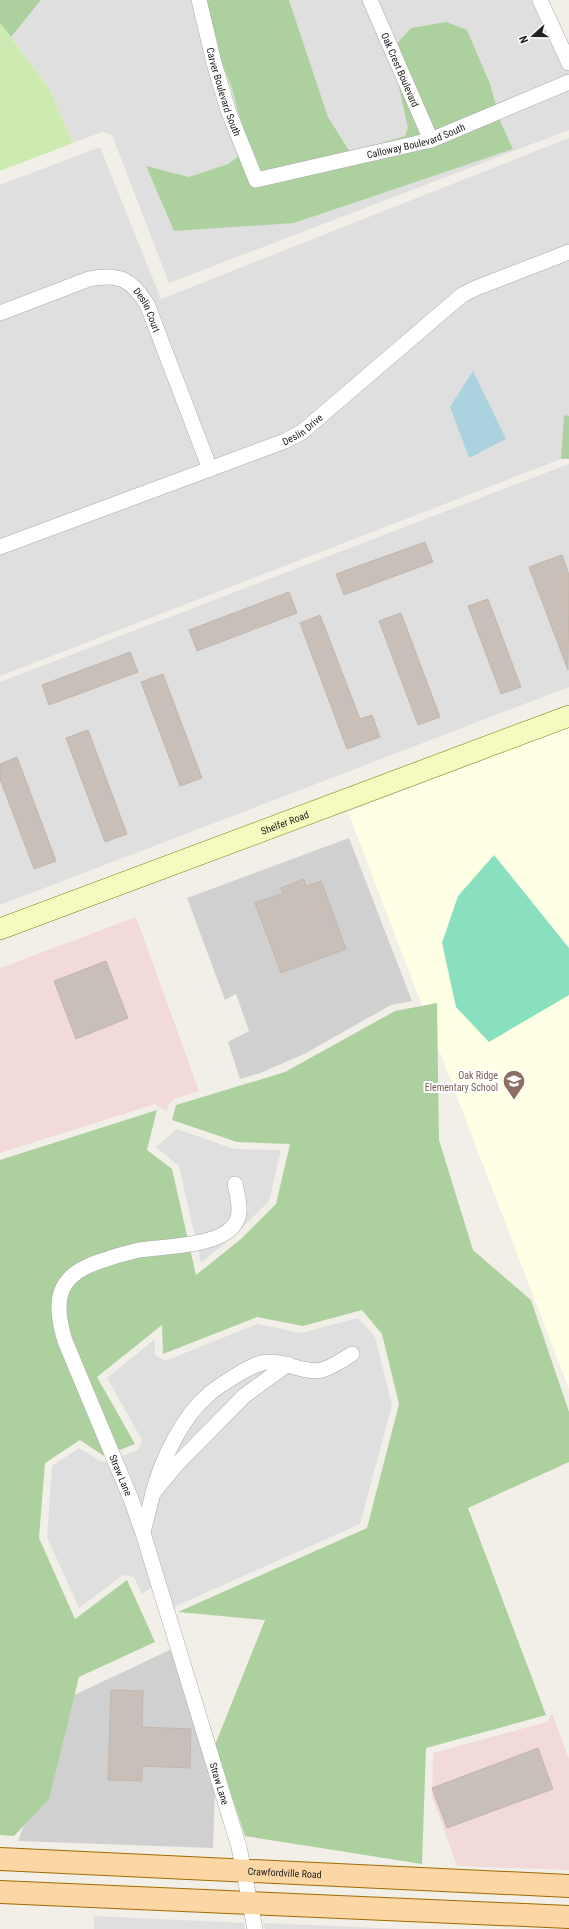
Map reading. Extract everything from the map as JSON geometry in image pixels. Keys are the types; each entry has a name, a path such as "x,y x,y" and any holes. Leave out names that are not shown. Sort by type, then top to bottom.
{"main road":[{"name":"Crawfordville Road","path":"0,1859 246,1886 524,1922 569,1917"},
{"name":"Crawfordville Road","path":"0,1892 246,1886 569,1886"}],"street":[{"name":"Carver Boulevard South","path":"199,0 222,90 256,180"},
{"name":"Oak Crest Boulevard","path":"370,0 431,140"},
{"path":"540,0 569,63"},
{"name":"Calloway Boulevard South","path":"256,180 431,140 569,82"},
{"name":"Deslin Drive","path":"0,547 285,441 302,432 462,296 476,288 569,252"},
{"name":"Deslin Court","path":"0,313 89,279 104,276 118,277 130,283 147,304 210,469"},
{"name":"Shelfer Road","path":"0,929 569,716"},
{"name":"Straw Lane","path":"235,1184 239,1214 237,1221 218,1237 203,1242 140,1250 87,1266 75,1273 65,1284 60,1296 58,1309 59,1322 66,1341 131,1499 143,1533 239,1846 255,1929"},
{"path":"143,1533 159,1468 170,1446 189,1417 209,1394 240,1373 262,1363 271,1362 322,1370 352,1354"},
{"path":"153,1493 177,1464 244,1396 288,1364"}],"shaded area":[{"path":"41,0 198,0 232,89 248,149 228,164 189,177 147,167 174,231 513,149 501,123 490,84 391,50 409,128 405,136 350,152 328,117 289,0 543,0 569,67 569,130 169,283 112,135 102,132 73,143 49,88 11,37"},
{"path":"569,138 569,456 0,676 0,185 100,147 161,299"},
{"path":"569,464 569,687 0,905 0,682"},
{"name":"Oak Ridge Elementary School","path":"569,727 569,1389 348,812"},
{"path":"349,838 412,1001 391,1005 304,1054 260,1073 240,1079 228,1042 249,1031 236,994 225,1000 187,898"},
{"path":"136,917 199,1091 174,1099 169,1104 167,1111 155,1104 0,1153 0,968"},
{"path":"177,1129 234,1149 281,1150 269,1201 236,1234 201,1263 179,1166 156,1147"},
{"path":"358,1318 375,1337 392,1405 360,1524 176,1606 174,1609 151,1588 142,1594 134,1577 123,1575 79,1608 47,1537 52,1466 79,1448 100,1461 107,1462 138,1450 142,1440 107,1378 155,1339 155,1355 165,1361 257,1324 301,1333"},
{"path":"172,1649 215,1785 213,1848 18,1841 74,1695"},
{"path":"552,1713 569,1759 569,1870 457,1866 432,1797 433,1753 547,1722"},
{"path":"94,1916 244,1923 245,1929 94,1929"},
{"path":"263,1923 402,1929 265,1929"}],"green space":[{"path":"0,0 41,0 11,37 0,23"},
{"path":"198,0 289,0 328,117 350,152 405,136 408,128 391,50 411,28 446,22 467,30 490,84 501,123 513,149 294,223 174,231 146,166 189,177 228,164 248,149 232,89"},
{"path":"0,23 49,88 73,143 0,171"},
{"path":"564,415 569,416 569,459 561,459"},
{"path":"494,855 569,948 569,995 489,1042 456,1007 442,943 458,896"},
{"path":"437,1003 439,1140 473,1250 531,1300 569,1412 569,1462 468,1508 546,1715 426,1748 422,1864 245,1836 215,1745 265,1620 178,1612 367,1528 399,1404 382,1334 362,1310 303,1326 257,1317 163,1354 162,1325 97,1377 135,1444 104,1456 80,1440 45,1463 39,1538 75,1619 127,1580 155,1642 79,1677 49,1799 14,1836 0,1835 0,1160 157,1110 147,1150 172,1169 196,1275 241,1239 276,1204 290,1144 237,1142 172,1120 176,1105 285,1072 395,1011"}],"water":[{"path":"473,371 506,439 469,458 450,407"}],"building":[{"path":"425,542 433,562 344,595 336,574"},
{"path":"562,555 569,575 568,670 529,567"},
{"path":"289,592 297,613 197,651 189,630"},
{"path":"488,599 521,687 501,694 468,606"},
{"path":"401,613 440,717 418,725 379,621"},
{"path":"320,615 360,719 372,715 380,737 347,749 300,623"},
{"path":"130,652 138,672 49,705 42,685"},
{"path":"163,674 202,778 180,786 141,682"},
{"path":"88,730 127,834 105,842 66,738"},
{"path":"17,757 56,861 34,869 0,779 0,764"},
{"path":"304,879 306,886 321,881 346,949 281,973 255,903 283,893 281,888"},
{"path":"106,961 128,1018 76,1039 54,981"},
{"path":"111,1690 143,1691 142,1727 191,1729 190,1768 142,1766 142,1781 108,1780"},
{"path":"538,1748 553,1789 447,1828 432,1788"}],"place":[{"name":"Oak Ridge Elementary School","path":"514,1100"}]}
